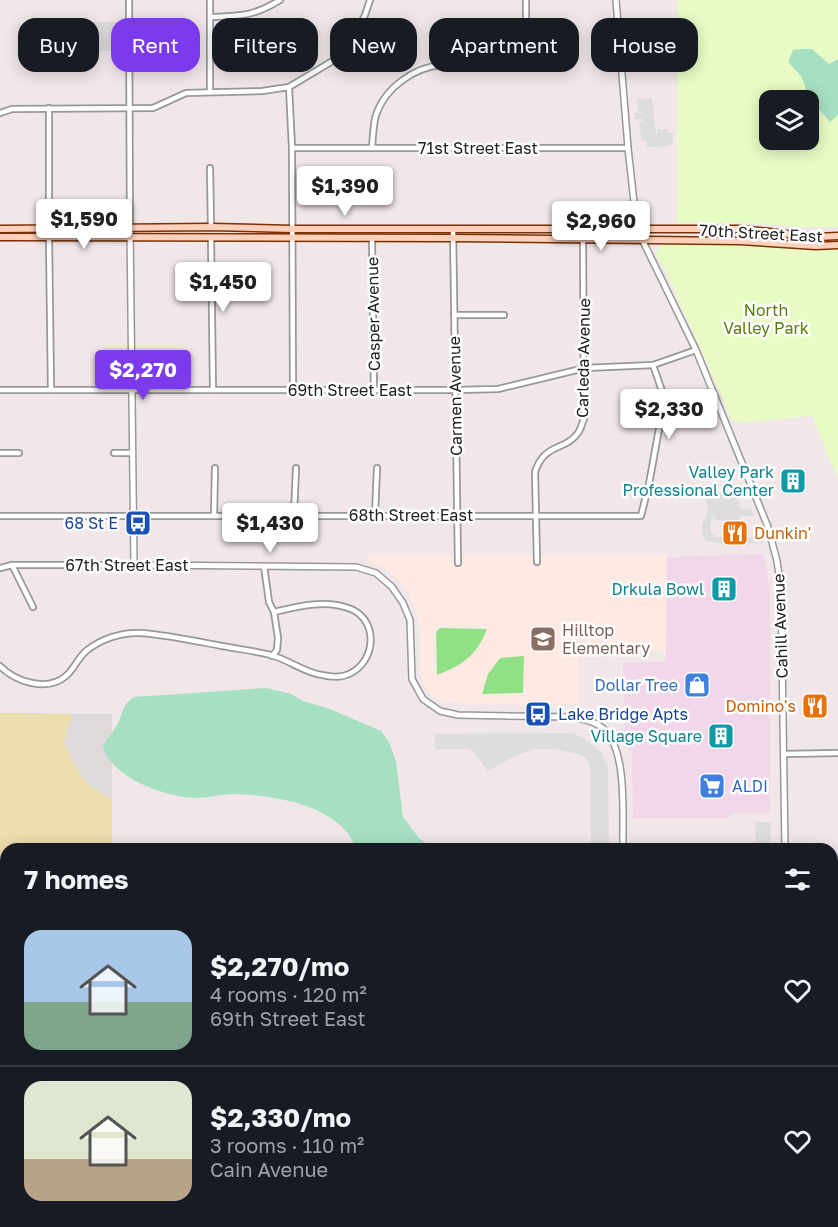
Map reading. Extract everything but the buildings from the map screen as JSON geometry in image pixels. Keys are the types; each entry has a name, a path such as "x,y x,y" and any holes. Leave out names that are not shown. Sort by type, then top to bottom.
{"main road":[{"name":"70th Street East","path":"0,229 211,227 740,229 816,237 838,236"},
{"name":"70th Street East","path":"0,237 453,238 740,241 816,246 838,245"}],"street":[{"path":"129,0 134,565"},
{"path":"210,0 210,91"},
{"path":"211,17 243,16 259,12 280,0"},
{"path":"0,113 12,109 153,108 186,93 262,91 289,87 336,60 353,38 370,0"},
{"path":"372,147 376,116 382,103 399,83 412,74 441,65 499,64 519,56 526,40 526,0"},
{"name":"Cahill Avenue","path":"616,0 637,229 696,350 768,527 777,561 781,588 785,843"},
{"path":"289,87 292,148 293,390"},
{"path":"49,108 49,229"},
{"name":"71st Street East","path":"292,148 628,148"},
{"path":"210,168 211,227"},
{"name":"Carmen Avenue","path":"453,229 458,563"},
{"path":"211,237 213,390"},
{"path":"49,238 51,389"},
{"name":"Casper Avenue","path":"372,238 374,391"},
{"name":"Carleda Avenue","path":"537,562 535,472 538,461 547,452 578,434 584,419 583,240"},
{"path":"454,315 504,315"},
{"name":"69th Street East","path":"0,390 498,389 585,368 653,365 696,350"},
{"name":"68th Street East","path":"0,516 641,516 649,484 663,401 653,365"},
{"path":"0,453 19,453"},
{"path":"114,453 132,453"},
{"path":"214,515 215,468"},
{"path":"294,515 296,468"},
{"path":"375,515 377,468"},
{"path":"12,565 33,607"},
{"name":"67th Street East","path":"0,568 12,565 356,567 376,573 392,587 403,603 410,620 412,679 423,699 440,711 458,716 569,717 584,719 601,726 613,742 621,762 623,843"},
{"path":"264,566 269,602 274,612 278,638 277,650 272,656"},
{"path":"0,666 24,681 40,684 58,682 68,675 84,652 103,639 134,633 165,635 272,656 320,675 339,677 350,674 360,667 368,656 372,638 365,620 351,609 329,604 308,604 274,612"},
{"path":"784,754 838,753"}],"shaded area":[{"path":"99,22 111,22 111,51 99,51"},
{"path":"812,49 829,64 838,59 838,115 830,122 819,110 819,90 806,90 801,76 788,62 793,50"},
{"path":"652,98 656,134 657,129 668,129 669,133 673,133 670,146 647,147 646,141 642,141 639,122 643,119 635,120 634,113 643,113 638,112 637,99"},
{"path":"714,492 732,492 737,496 741,509 752,510 754,516 740,516 739,520 715,520 713,516 710,525 711,533 717,537 762,538 763,543 739,547 706,541 702,533 702,525 708,511 706,500 708,495"},
{"path":"764,554 770,591 770,813 732,813 729,818 633,818 632,756 625,739 623,663 666,662 667,557"},
{"name":"Hilltop Elementary","path":"368,555 666,555 666,652 578,652 578,704 441,701 432,697 420,673 420,626 409,594 399,580 387,570 368,562"},
{"path":"266,688 291,694 303,701 330,709 381,731 389,742 396,761 403,817 425,843 353,843 337,822 305,805 250,795 185,797 141,784 116,767 108,757 103,745 117,725 125,706 134,697"},
{"path":"0,713 112,714 112,843 0,843"},
{"path":"0,713 72,714 64,742 87,782 112,799 112,843 0,843"},
{"path":"573,733 588,741 602,753 608,767 609,843 591,843 591,770 586,758 580,754 552,749 535,749 515,756 488,771 473,751 435,749 435,734"},
{"path":"755,822 771,822 771,843 756,843"}],"green space":[{"path":"677,0 838,0 838,227 677,223 677,72 698,72 698,18 677,18"},
{"name":"North Valley Park","path":"663,244 753,244 838,249 838,479 812,416 737,423 731,418 667,273 656,255"},
{"path":"440,628 487,629 479,646 468,658 437,675 436,632"},
{"path":"524,656 523,693 482,694 488,674 500,658"}],"place":[{"name":"Valley Park Professional Center","path":"793,481"},
{"name":"68 St E","path":"138,523"},
{"name":"Dunkin'","path":"735,533"},
{"name":"Drkula Bowl","path":"724,589"},
{"name":"Hilltop Elementary","path":"543,639"},
{"name":"Dollar Tree","path":"697,685"},
{"name":"Domino's","path":"815,706"},
{"name":"Lake Bridge Apts","path":"538,714"},
{"name":"Village Square","path":"721,736"},
{"name":"ALDI","path":"712,786"}]}
